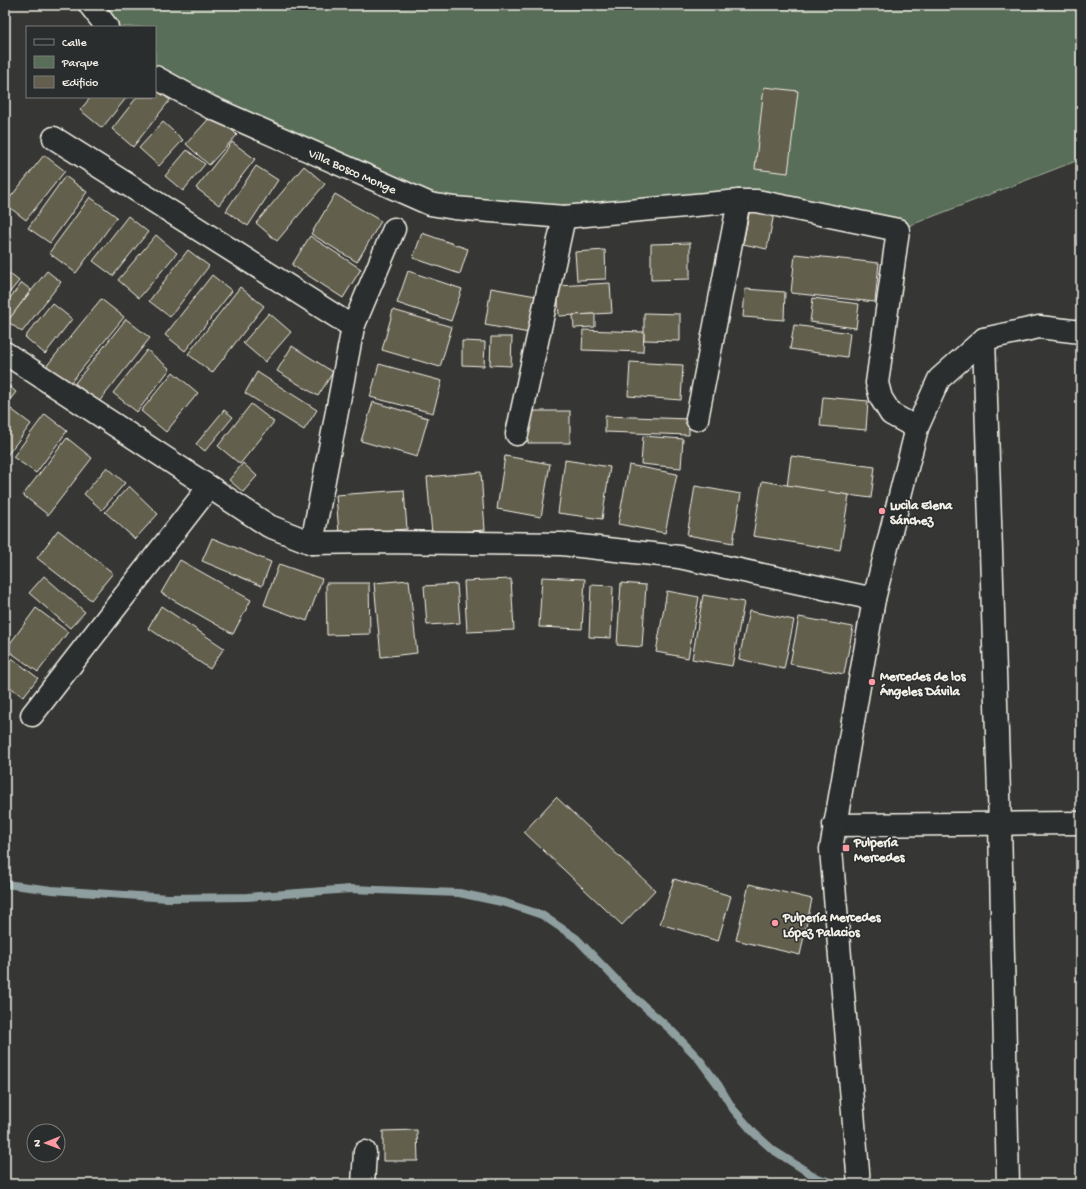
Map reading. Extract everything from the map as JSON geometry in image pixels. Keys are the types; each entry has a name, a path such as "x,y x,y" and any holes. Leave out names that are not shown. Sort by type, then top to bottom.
{"street":[{"path":"90,5 106,26"},
{"name":"Villa Bosco Monge","path":"156,78 210,107 430,204 454,208 564,217 739,201 757,201 898,230 877,383 881,398 891,414 917,428"},
{"path":"54,138 353,327"},
{"path":"698,419 739,201"},
{"path":"516,434 564,217"},
{"path":"312,543 353,327 394,229"},
{"path":"859,1184 831,849 874,599 917,428 939,379 984,339 1039,327 1081,332"},
{"path":"984,339 1000,824 1008,1184"},
{"path":"5,353 269,526 312,543 376,542 562,544 679,557 874,599"},
{"path":"32,715 209,487"},
{"path":"834,825 1081,823"},
{"path":"363,1184 365,1152"}],"green space":[{"path":"96,5 1081,5 1081,159 898,230 746,194 565,212 407,192 156,73 156,26 112,26"}],"building":[{"path":"764,87 798,91 788,173 755,169"},
{"path":"156,90 170,100 133,147 112,129 136,98 156,98"},
{"path":"90,98 126,98 102,128 80,110"},
{"path":"214,113 237,135 209,165 186,144"},
{"path":"163,122 183,140 159,166 139,148"},
{"path":"232,142 255,159 219,205 196,188"},
{"path":"187,150 205,164 183,191 165,176"},
{"path":"44,155 65,171 26,220 5,204"},
{"path":"256,166 278,180 248,226 226,211"},
{"path":"304,166 325,184 277,241 256,223"},
{"path":"65,176 87,192 50,243 28,228"},
{"path":"335,194 381,221 357,262 311,234"},
{"path":"90,197 117,217 76,273 49,253"},
{"path":"750,209 774,214 767,249 743,244"},
{"path":"128,216 148,232 113,276 93,261"},
{"path":"5,231 12,237 5,247"},
{"path":"422,233 468,249 460,274 413,258"},
{"path":"156,235 177,253 139,298 118,280"},
{"path":"310,236 361,269 343,298 292,265"},
{"path":"690,243 690,279 651,280 651,244"},
{"path":"188,250 209,266 170,317 149,301"},
{"path":"605,250 606,279 577,280 575,252"},
{"path":"795,254 879,263 875,302 791,293"},
{"path":"5,270 19,281 5,298"},
{"path":"47,271 61,282 22,332 7,321"},
{"path":"408,271 462,289 451,321 397,303"},
{"path":"212,275 232,291 185,351 165,335"},
{"path":"22,283 31,290 7,322 5,321 5,304"},
{"path":"610,283 612,313 559,316 557,286"},
{"path":"240,287 264,306 212,373 188,354"},
{"path":"491,288 536,296 529,333 485,325"},
{"path":"745,289 785,292 784,320 743,317"},
{"path":"813,298 859,304 856,328 810,322"},
{"path":"101,299 124,317 68,386 45,368"},
{"path":"52,303 72,319 45,354 25,337"},
{"path":"393,310 452,327 440,367 382,350"},
{"path":"269,313 291,332 265,362 243,343"},
{"path":"644,313 680,314 680,341 644,340"},
{"path":"595,314 595,327 574,328 573,315"},
{"path":"126,319 150,338 98,403 75,383"},
{"path":"794,325 850,333 847,357 790,349"},
{"path":"583,330 644,332 643,352 582,350"},
{"path":"491,337 512,337 511,366 490,365"},
{"path":"462,341 485,342 484,366 462,365"},
{"path":"292,346 333,372 318,396 277,371"},
{"path":"147,350 170,369 137,412 113,393"},
{"path":"630,362 683,365 681,400 628,396"},
{"path":"379,364 442,381 433,413 370,397"},
{"path":"173,372 198,393 166,432 141,411"},
{"path":"257,372 317,410 304,430 245,393"},
{"path":"5,383 16,392 5,406"},
{"path":"823,397 868,401 866,430 820,426"},
{"path":"373,402 428,418 417,457 361,441"},
{"path":"251,404 274,422 240,464 218,446"},
{"path":"11,409 31,424 5,458 5,416"},
{"path":"224,410 233,417 205,451 196,444"},
{"path":"528,411 570,411 570,443 528,443"},
{"path":"45,414 67,431 36,473 13,457"},
{"path":"605,416 689,419 689,435 605,432"},
{"path":"643,436 683,439 681,468 641,464"},
{"path":"67,438 92,458 48,515 23,495"},
{"path":"505,456 550,464 541,517 497,509"},
{"path":"791,456 875,467 871,498 787,487"},
{"path":"565,460 610,467 602,519 558,513"},
{"path":"243,463 257,476 243,492 229,480"},
{"path":"629,465 677,474 665,533 618,524"},
{"path":"107,467 125,483 102,510 84,494"},
{"path":"481,472 485,530 432,534 427,477"},
{"path":"762,481 849,495 840,550 753,536"},
{"path":"129,486 158,514 135,539 105,512"},
{"path":"695,486 741,494 733,543 687,535"},
{"path":"404,490 407,529 339,534 336,495"},
{"path":"58,530 113,573 91,600 37,558"},
{"path":"212,538 271,562 262,586 202,561"},
{"path":"180,560 251,600 233,634 161,593"},
{"path":"279,564 322,579 307,621 264,605"},
{"path":"44,576 85,612 70,628 29,593"},
{"path":"542,577 585,579 582,629 539,627"},
{"path":"511,579 514,630 467,632 464,581"},
{"path":"409,580 417,653 381,657 374,583"},
{"path":"326,583 369,583 370,634 327,635"},
{"path":"621,583 646,585 642,647 617,645"},
{"path":"457,584 460,623 427,625 424,586"},
{"path":"591,585 613,586 611,638 589,637"},
{"path":"667,591 699,597 688,658 656,652"},
{"path":"703,595 744,602 732,666 692,659"},
{"path":"161,606 224,648 210,669 148,628"},
{"path":"36,608 68,632 38,672 6,649"},
{"path":"749,611 794,620 784,669 739,659"},
{"path":"799,617 853,627 844,674 790,664"},
{"path":"5,653 38,678 23,697 5,683"},
{"path":"556,797 655,890 622,925 524,832"},
{"path":"674,879 731,896 718,941 660,924"},
{"path":"749,884 812,899 800,955 736,940"},
{"path":"417,1130 418,1161 383,1161 383,1131"}],"waterway":[{"path":"5,884 52,890 168,898 247,897 350,889 459,893 506,903 542,915 576,938 626,990 671,1030 699,1059 719,1086 733,1109 754,1133 773,1150 817,1178 839,1184"}],"place":[{"name":"Lucila Elena Sánchez","path":"882,511"},
{"name":"Mercedes de los Ángeles Dávila","path":"872,682"},
{"name":"Pulpería Mercedes","path":"846,848"},
{"name":"Pulpería Mercedes López Palacios","path":"775,923"}]}
